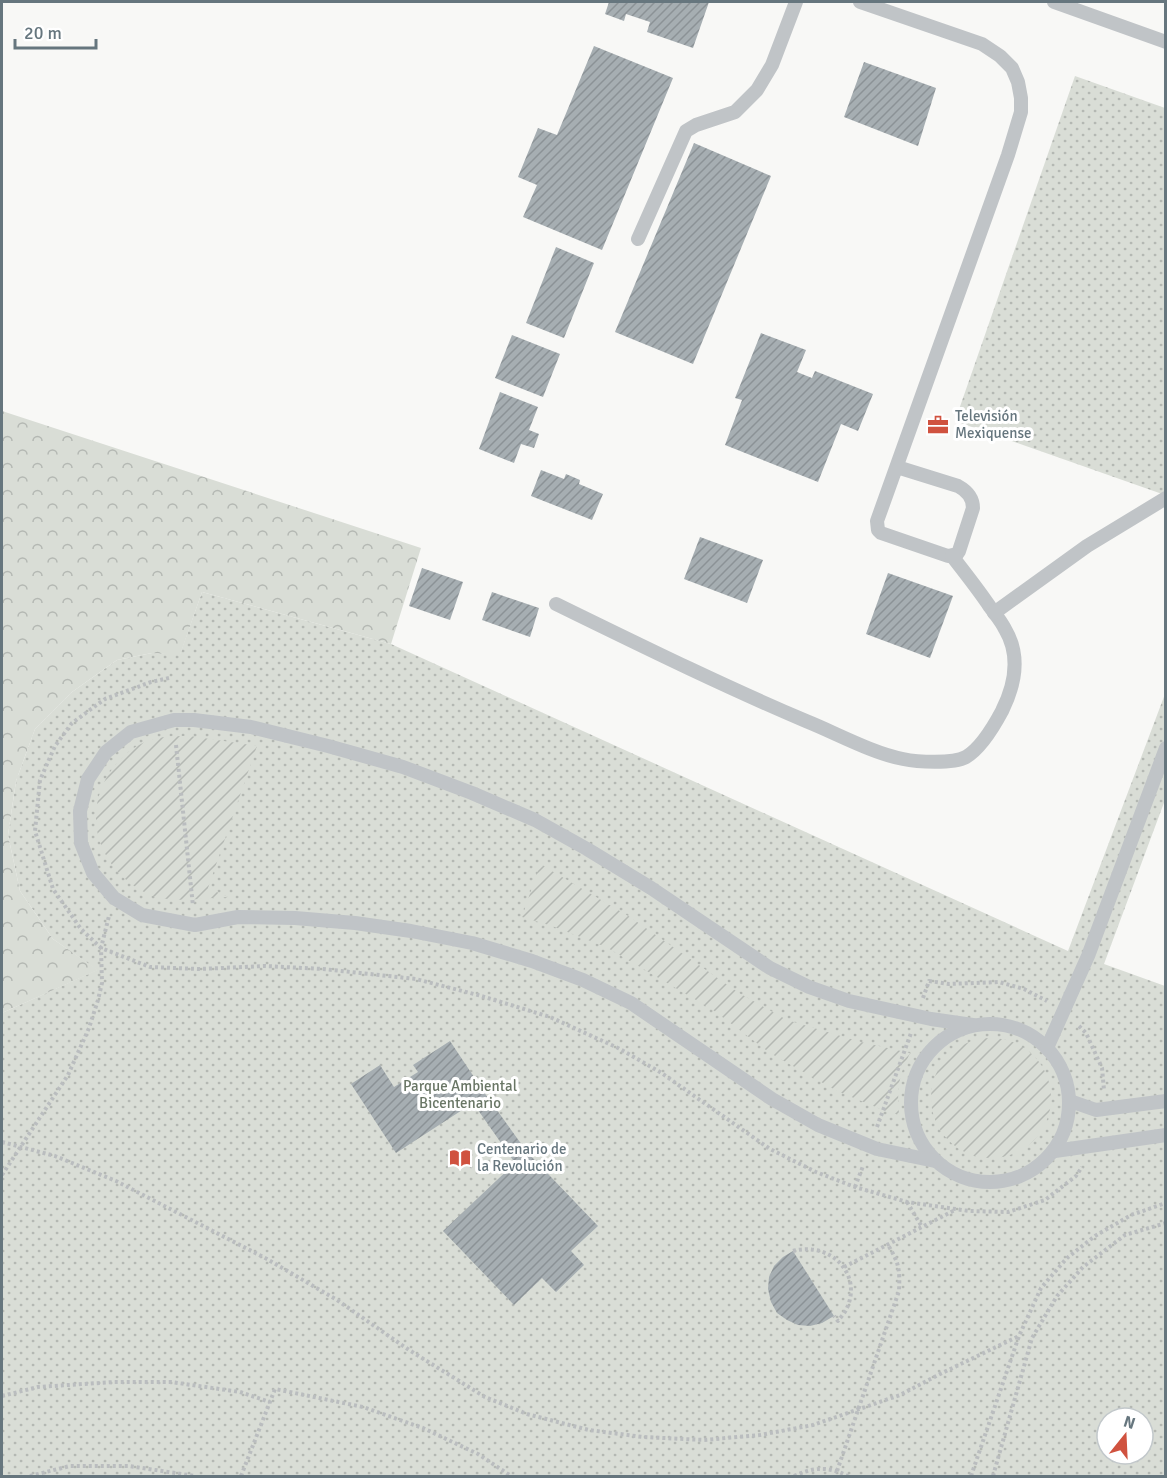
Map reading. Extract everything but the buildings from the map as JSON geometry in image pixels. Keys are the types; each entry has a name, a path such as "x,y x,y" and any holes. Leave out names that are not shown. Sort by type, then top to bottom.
{"lane":[{"path":"638,238 686,131 696,125 735,112 757,90 772,65 796,2"},
{"path":"860,2 982,44 1000,56 1012,68 1021,98 1021,112 1008,154 877,521 878,530 881,533 952,556 959,551 973,508 971,496 958,486 897,467"},
{"path":"1054,2 1166,42"},
{"path":"994,612 1087,546 1166,498"},
{"path":"556,604 742,694 873,750 902,759 928,762 951,760 965,757 990,732 1009,696 1015,673 1015,656 1006,630 952,556"},
{"path":"935,1161 877,1149 818,1125 772,1099 631,1003 583,980 532,961 472,943 355,923 295,918 238,917 195,925 142,915 114,898 93,873 81,843 80,811 88,779 106,752 131,732 174,720 194,720 250,728 328,746 403,767 535,820 651,888 771,968 809,987 849,1001 931,1019 973,1025 1000,1024 1025,1032 1047,1047 1059,1063 1067,1081 1070,1101 1069,1119 1064,1136 1055,1151 1035,1169 1011,1180 984,1183 957,1176 935,1161 920,1142 912,1118 911,1094 917,1070 931,1049 950,1034 973,1025"},
{"path":"1047,1047 1088,956 1166,748"},
{"path":"1070,1101 1096,1110 1166,1101"},
{"path":"1055,1151 1166,1135"}],"path":[{"path":"176,745 193,909"},
{"path":"2,1175 68,1075 89,1028 102,983 101,948 114,898"},
{"path":"2,1142 55,1156 116,1181 267,1259 337,1300 409,1350 484,1397 526,1414 589,1430 644,1437 704,1440 771,1433 813,1425 900,1395 1019,1336"},
{"path":"907,1202 922,1227"},
{"path":"971,1476 1019,1336 1041,1288 1067,1258 1095,1236 1131,1215 1166,1203"},
{"path":"844,1267 957,1209"},
{"path":"993,1476 1032,1338 1057,1296 1083,1267 1125,1235 1166,1223"},
{"path":"837,1471 898,1291 900,1273 897,1259 888,1245"},
{"path":"793,1251 814,1249 826,1252 844,1267 850,1281 850,1296 846,1310 838,1321 834,1316"},
{"path":"2,1396 38,1387 114,1382 171,1382 240,1392 270,1402"},
{"path":"241,1476 275,1389 363,1407 423,1428 478,1454 511,1476"},
{"path":"30,1476 70,1466 129,1466 195,1476"},
{"path":"794,1476 807,1470 822,1468 848,1476"}],"green space":[{"path":"1075,76 1165,108 1165,495 955,421"},
{"path":"2,411 421,548 391,644 202,592 180,655 152,653 117,660 72,692 35,729 16,781 8,835 20,891 53,939 98,970 2,1013"},
{"name":"Parque Ambiental Bicentenario","path":"202,592 391,644 1068,951 1165,694 1165,800 1104,964 1165,986 1165,1476 2,1476 2,1013 97,970 53,939 20,891 8,835 16,781 35,729 72,692 117,660 152,653 180,654"},
{"path":"190,736 257,746 208,888 228,897 177,900 146,893 128,881 114,867 100,843 97,830 97,802 101,789 114,767 133,749 150,740"},
{"path":"540,864 630,917 739,993 787,1020 861,1042 910,1053 899,1083 899,1115 837,1091 770,1053 713,1010 606,947 522,917"},
{"path":"991,1038 1014,1042 1034,1055 1047,1075 1051,1098 1047,1121 1034,1141 1014,1154 991,1158 968,1154 948,1141 935,1121 931,1098 935,1075 948,1055 968,1042"}],"place":[{"name":"Televisión Mexiquense","path":"938,425"},
{"name":"Centenario de la Revolución","path":"460,1158"}]}
